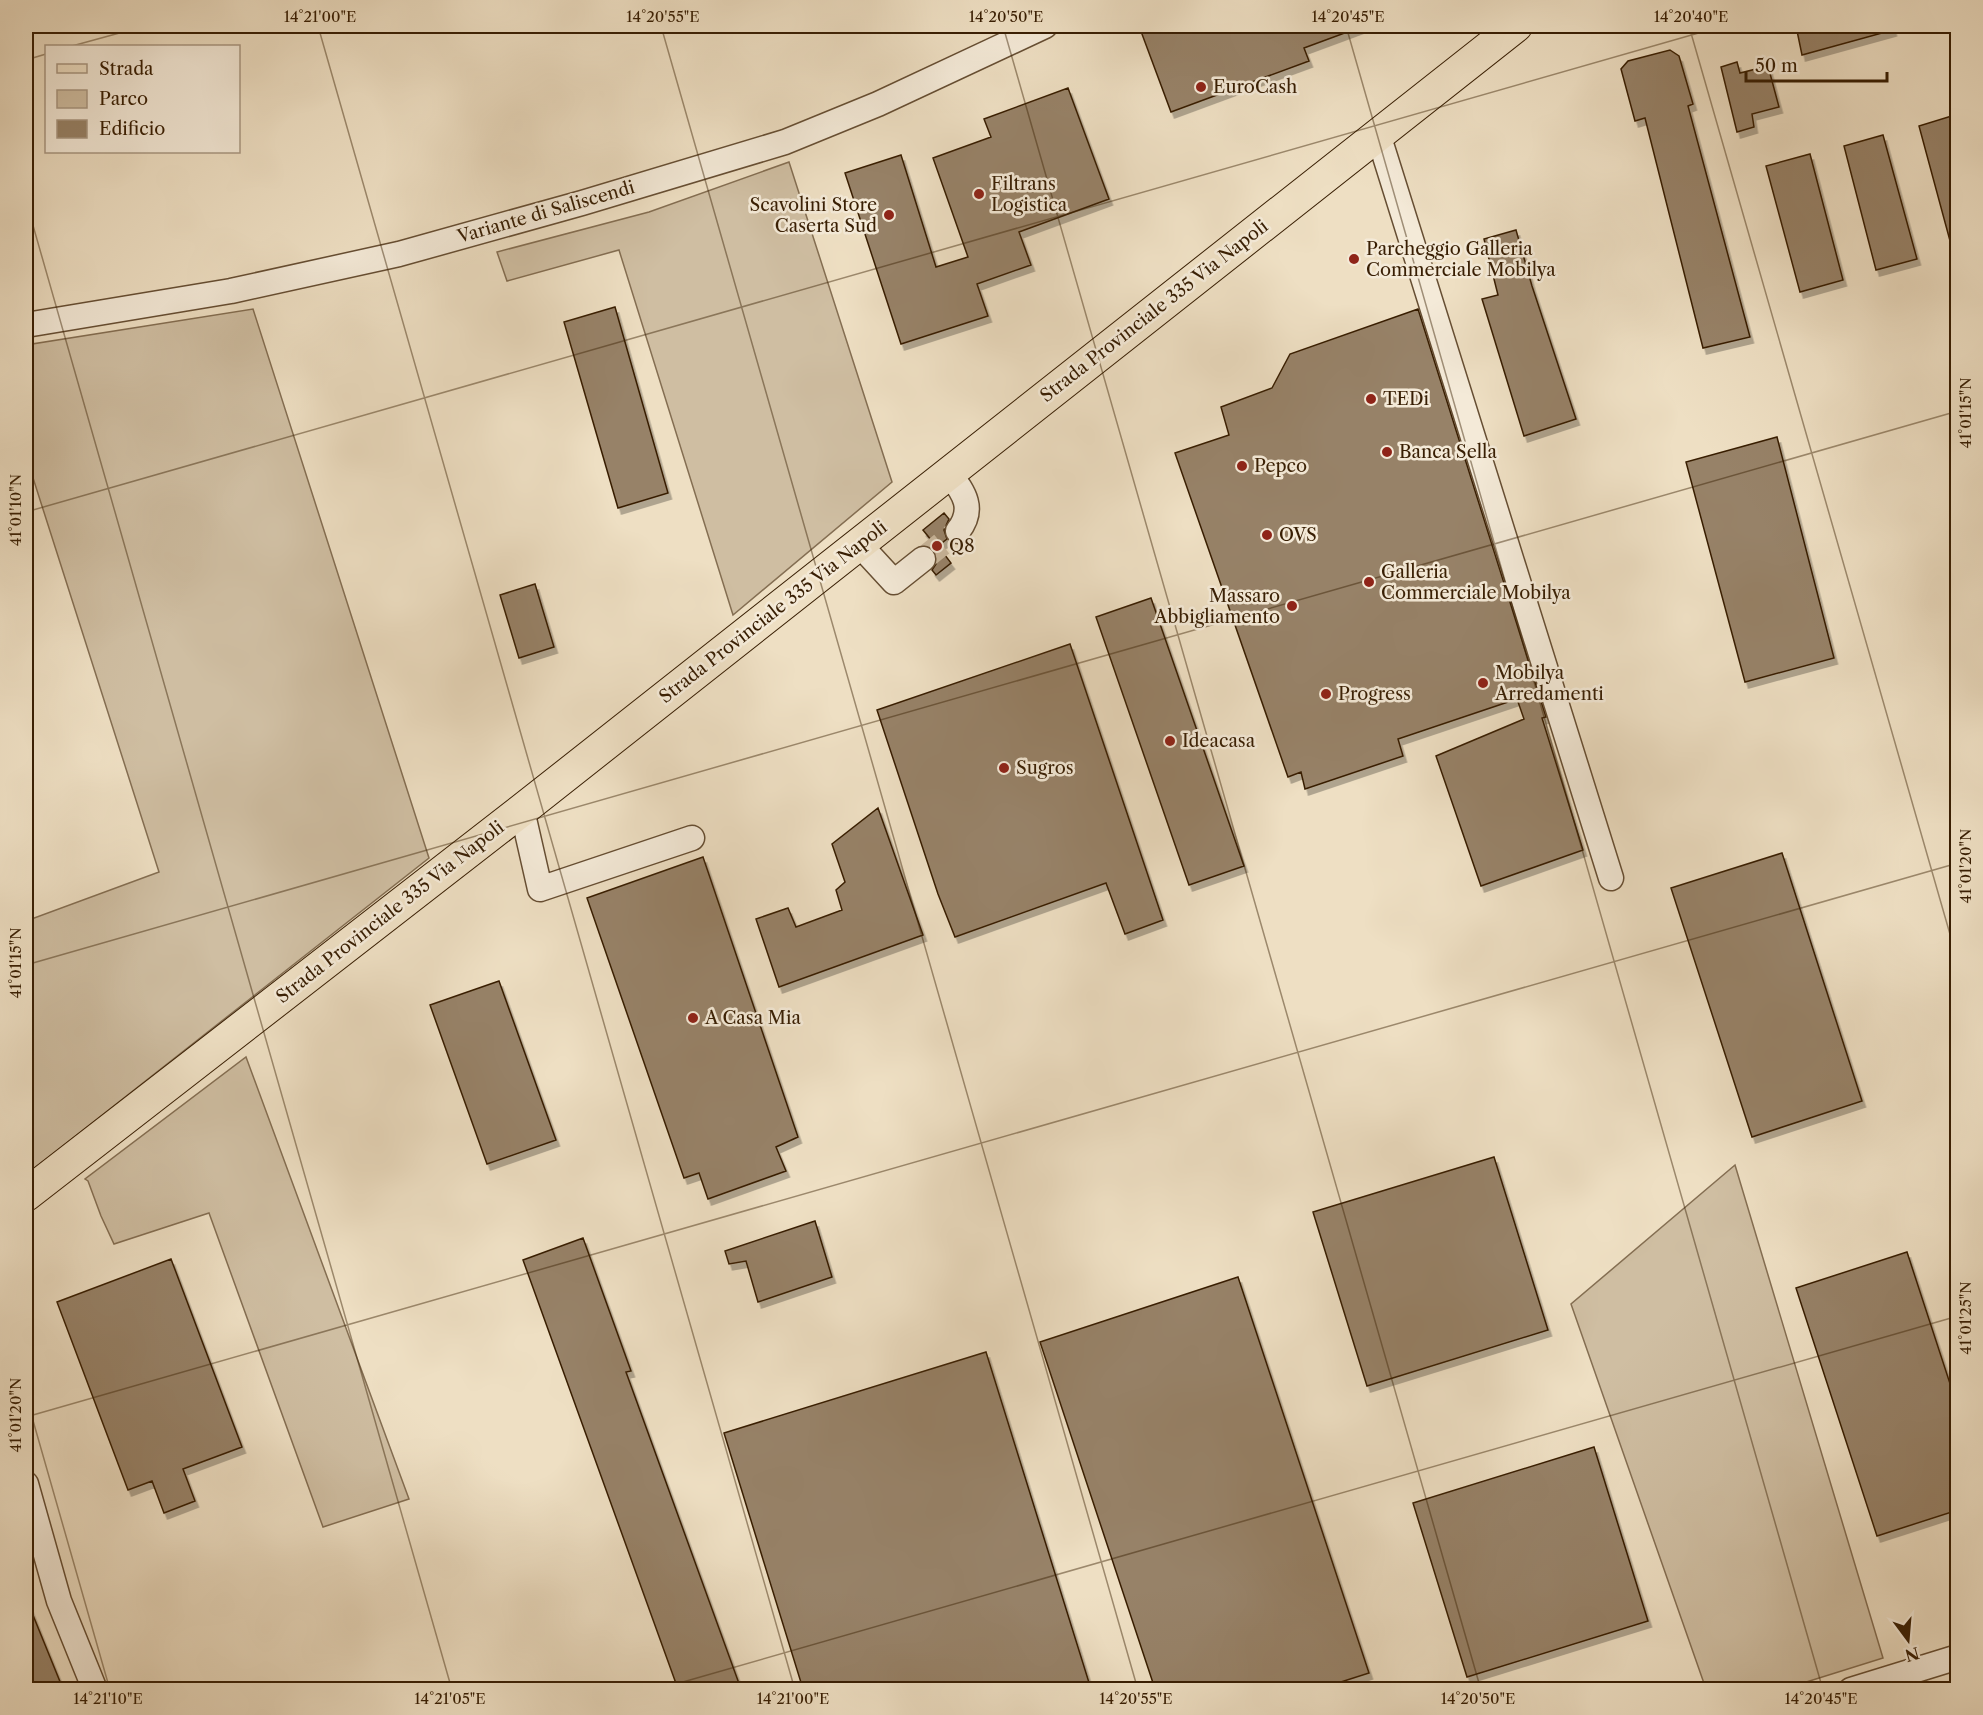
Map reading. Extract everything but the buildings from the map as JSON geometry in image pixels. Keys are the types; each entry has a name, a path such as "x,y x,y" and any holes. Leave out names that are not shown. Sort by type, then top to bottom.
{"main road":[{"name":"Strada Provinciale 335 Via Napoli","path":"26,1195 522,810 1516,26"}],"street":[{"name":"Variante di Saliscendi","path":"26,325 231,291 399,254 582,203 785,142 878,104 1045,26"},
{"path":"1378,134 1611,878"},
{"path":"949,472 964,493 968,510 964,523 958,531"},
{"path":"859,544 894,582 923,559"},
{"path":"522,810 540,889 692,838"},
{"path":"26,1484 59,1601 95,1689"},
{"path":"26,1518 41,1541"},
{"path":"1851,1689 1958,1657"}],"green space":[{"path":"789,162 892,482 733,615 619,250 507,281 497,252 649,212"},
{"path":"253,309 429,858 26,1175 26,921 159,872 26,456 26,345"},
{"path":"246,1057 409,1499 323,1527 209,1213 114,1244 88,1181 85,1179"},
{"path":"1735,1165 1883,1658 1784,1689 1706,1689 1571,1304"}],"tunnel":[{"path":"923,559 958,531"}],"place":[{"name":"EuroCash","path":"1201,87"},
{"name":"Filtrans Logistica","path":"979,194"},
{"name":"Scavolini Store Caserta Sud","path":"889,215"},
{"name":"Parcheggio Galleria Commerciale Mobilya","path":"1354,259"},
{"name":"TEDi","path":"1371,399"},
{"name":"Banca Sella","path":"1387,452"},
{"name":"Pepco","path":"1242,466"},
{"name":"OVS","path":"1267,535"},
{"name":"Q8","path":"937,546"},
{"name":"Galleria Commerciale Mobilya","path":"1369,582"},
{"name":"Massaro Abbigliamento","path":"1292,606"},
{"name":"Mobilya Arredamenti","path":"1483,683"},
{"name":"Progress","path":"1326,694"},
{"name":"Ideacasa","path":"1170,741"},
{"name":"Sugros","path":"1004,768"},
{"name":"A Casa Mia","path":"693,1018"}]}
